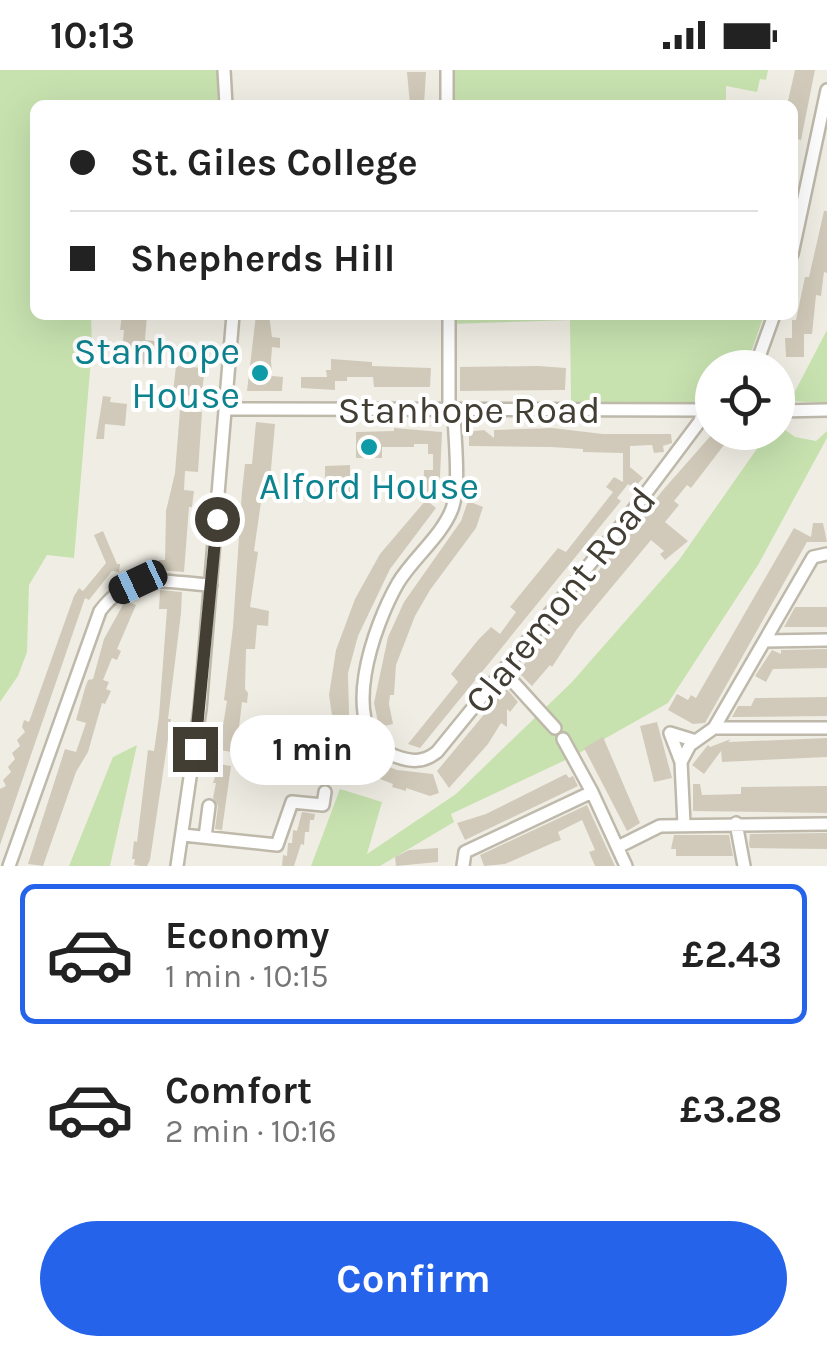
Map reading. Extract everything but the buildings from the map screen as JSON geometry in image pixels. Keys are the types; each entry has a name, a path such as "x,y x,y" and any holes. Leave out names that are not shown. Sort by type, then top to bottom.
{"street":[{"path":"224,70 226,100"},
{"path":"447,70 447,100"},
{"path":"798,226 827,90"},
{"path":"178,866 200,710 233,320"},
{"path":"449,320 452,410"},
{"path":"761,350 772,320"},
{"name":"Stanhope Road","path":"225,410 695,410"},
{"name":"Claremont Road","path":"452,410 452,508 388,601 365,674 363,699 370,735 397,756 421,761 437,752 504,672 695,428"},
{"path":"795,411 827,410"},
{"path":"681,762 690,745 714,728 812,556 827,554"},
{"path":"8,866 100,611 120,591 150,579 211,586"},
{"path":"764,641 827,640"},
{"path":"504,672 555,728"},
{"path":"714,728 827,728"},
{"path":"684,824 681,762 670,733 674,731 696,741"},
{"path":"563,739 626,866"},
{"path":"183,835 277,846 292,802 323,805 326,792"},
{"path":"464,866 466,852 592,792"},
{"path":"205,838 210,806"},
{"path":"736,823 744,866"},
{"path":"618,846 660,826 827,824"}],"green space":[{"path":"0,70 217,70 218,100 30,100 30,320 91,320 92,348 74,558 47,555 29,585 27,652 18,676 0,702"},
{"path":"447,70 768,70 766,80 760,79 757,92 726,86 726,100 447,100"},
{"path":"449,320 570,320 449,324"},
{"path":"570,320 762,320 752,350 695,350 695,402 571,402"},
{"path":"827,330 827,403 795,401 795,391"},
{"path":"827,431 827,438 758,565 668,703 574,756 451,814 454,822 380,866 311,866 340,789 382,802 367,854 456,794 572,682 679,560 756,450 795,450 795,437 816,441"},
{"path":"137,745 110,866 69,866 113,757"}],"place":[{"name":"Stanhope House","path":"260,373"},
{"name":"Alford House","path":"369,447"}],"route":[{"path":"195,749 217,519"}]}
